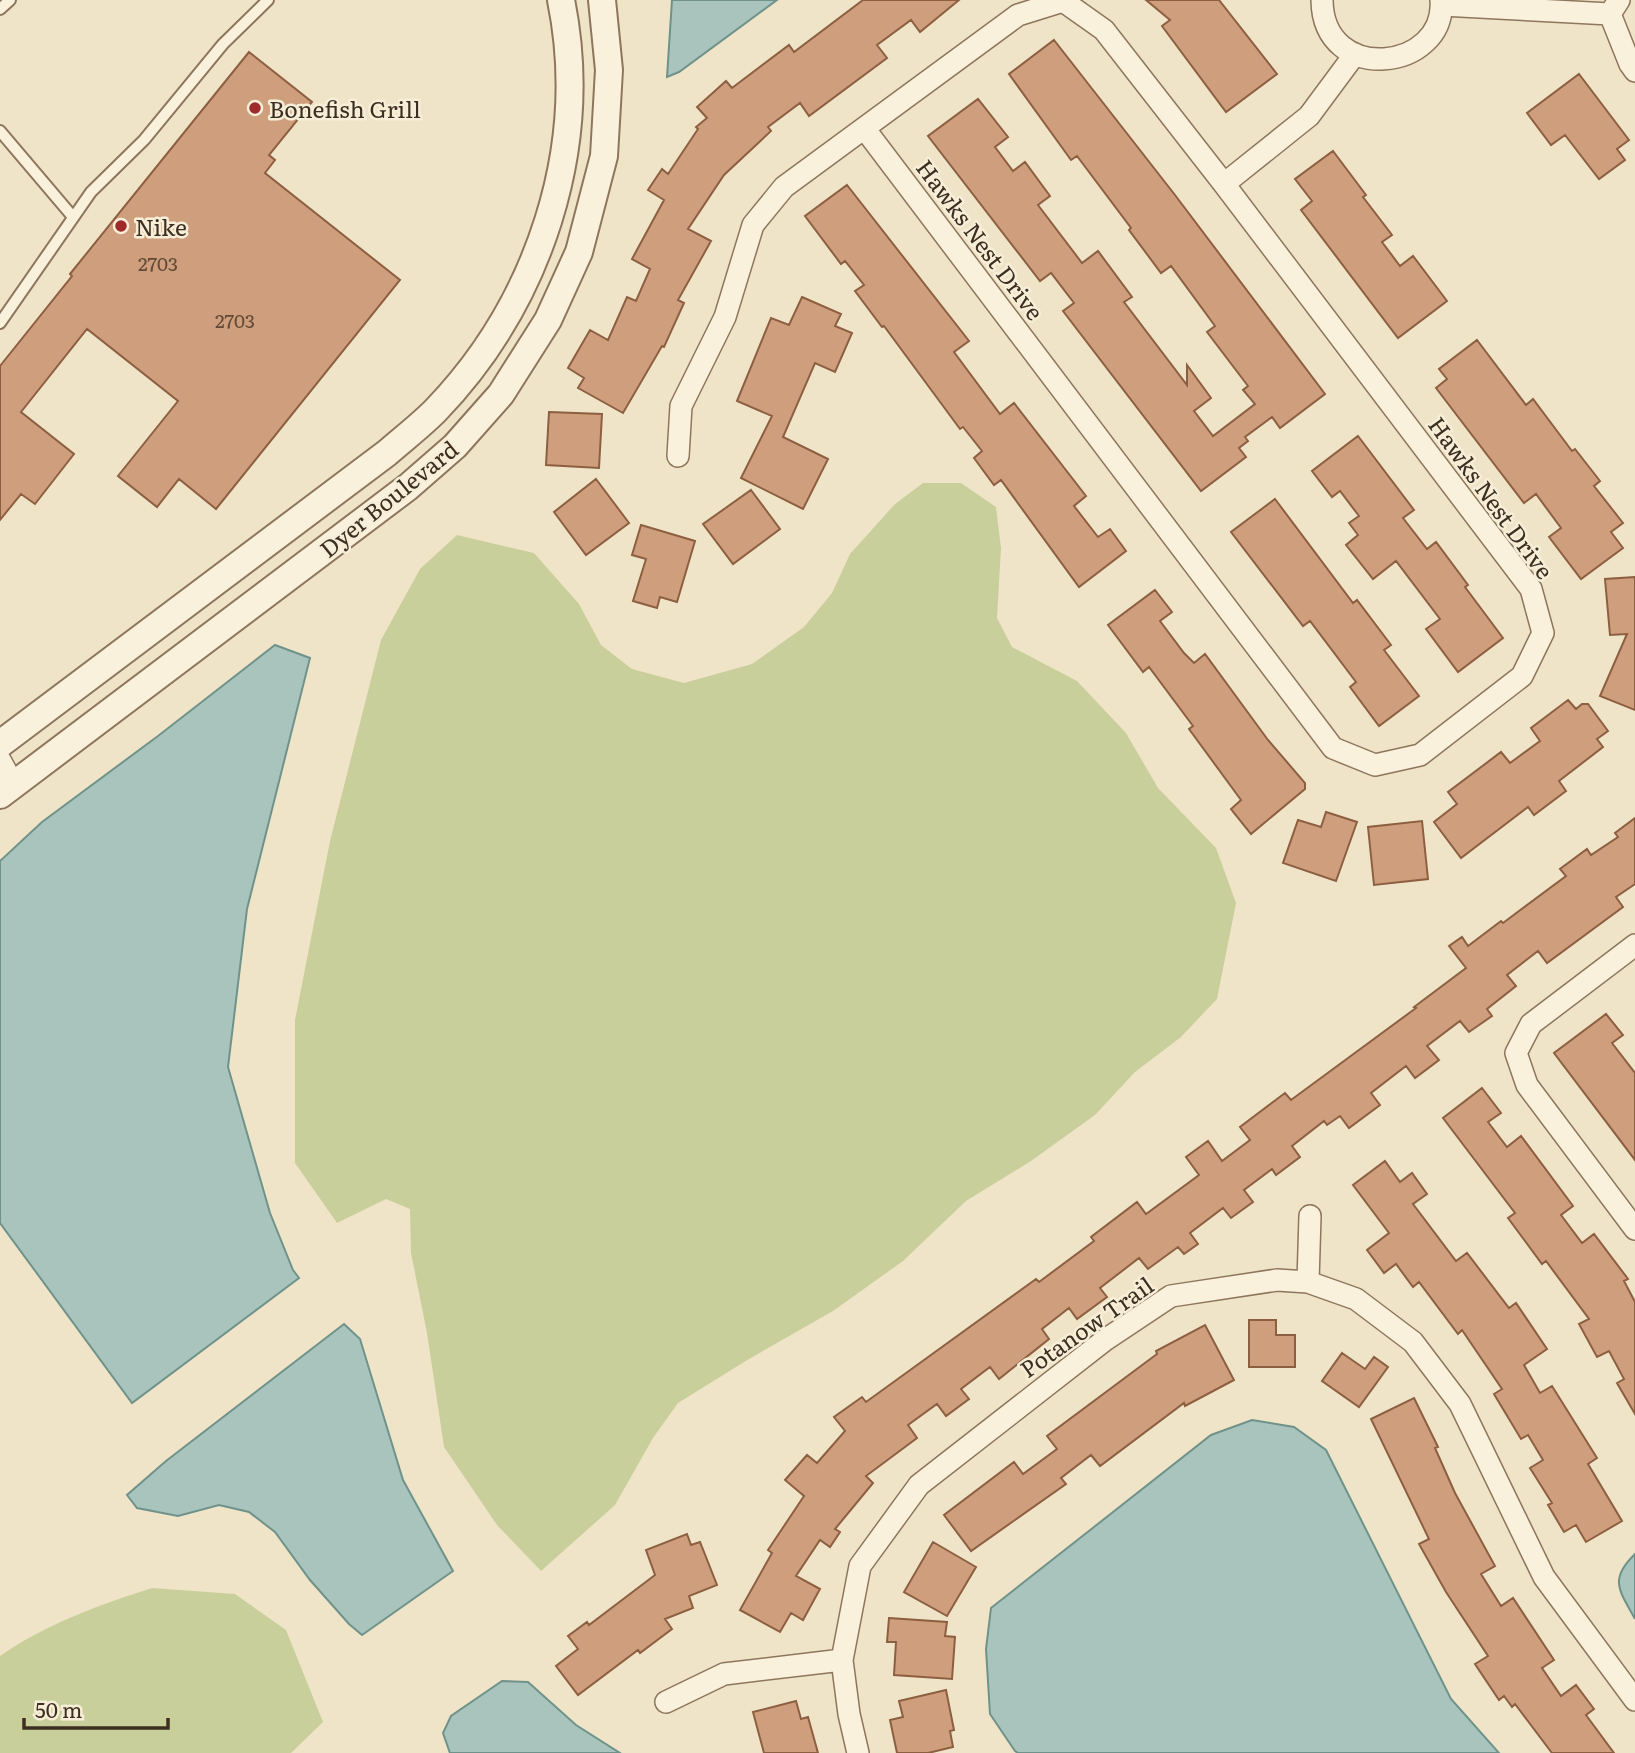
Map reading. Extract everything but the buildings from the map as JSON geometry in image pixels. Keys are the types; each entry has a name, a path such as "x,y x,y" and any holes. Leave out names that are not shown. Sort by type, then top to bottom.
{"street":[{"name":"Dyer Boulevard","path":"0,744 387,453 435,411 470,370 509,312 545,236 563,167 571,86 561,0"},
{"name":"Dyer Boulevard","path":"7,790 408,486 455,446 501,394 548,320 579,251 604,156 609,70 602,0"},
{"path":"1322,0 1322,11 1328,29 1339,44 1355,54 1377,60 1400,58 1421,46 1435,28 1441,3 1614,7 1630,64 1635,71"},
{"name":"Hawks Nest Drive","path":"1063,1 1104,30 1531,589 1543,633 1522,676 1420,755 1374,765 1333,748 864,128 1018,15 1063,1"},
{"path":"1224,184 1309,116 1355,54"},
{"path":"678,456 681,406 725,317 752,225 784,187 864,128"},
{"path":"0,760 7,790"},
{"path":"1635,945 1531,1024 1516,1053 1527,1085 1635,1229"},
{"path":"1308,1282 1310,1216"},
{"name":"Potanow Trail","path":"858,1753 842,1660 860,1566 919,1485 1105,1340 1171,1296 1277,1280 1308,1282 1356,1299 1413,1342 1460,1404 1544,1577 1635,1700"},
{"path":"666,1702 724,1674 842,1660"}],"lane":[{"path":"0,9 10,0"},
{"path":"0,323 98,185 144,140 223,44 268,0"},
{"path":"0,131 73,217"}],"green space":[{"path":"923,483 961,483 996,507 1001,548 997,618 1012,647 1077,681 1126,733 1158,788 1216,848 1236,903 1217,999 1181,1037 1135,1072 1095,1115 1031,1161 966,1201 903,1261 833,1311 678,1403 653,1438 615,1505 541,1571 497,1525 444,1447 427,1333 411,1253 410,1209 386,1199 337,1223 295,1163 295,1020 330,841 381,640 420,569 457,535 534,553 579,604 601,645 632,669 684,683 752,664 804,627 832,593 850,554 895,504"},
{"path":"152,1588 235,1594 286,1630 323,1722 291,1753 0,1753 0,1656 73,1616"}],"water":[{"path":"672,0 777,0 679,72 667,77"},
{"path":"275,645 310,658 247,909 228,1067 270,1213 293,1270 299,1278 132,1403 0,1223 0,861 42,822"},
{"path":"344,1324 360,1339 403,1480 453,1571 362,1635 310,1580 275,1532 249,1512 219,1505 178,1516 137,1508 127,1495 166,1461"},
{"path":"1252,1420 1294,1427 1326,1450 1451,1699 1499,1753 1015,1751 990,1714 986,1649 991,1608 1211,1435"},
{"path":"1635,1554 1635,1619 1621,1593 1619,1579"},
{"path":"502,1681 528,1682 576,1725 620,1753 450,1753 443,1733 451,1716"}],"place":[{"name":"Bonefish Grill","path":"255,108"},
{"name":"Nike","path":"121,226"}]}
